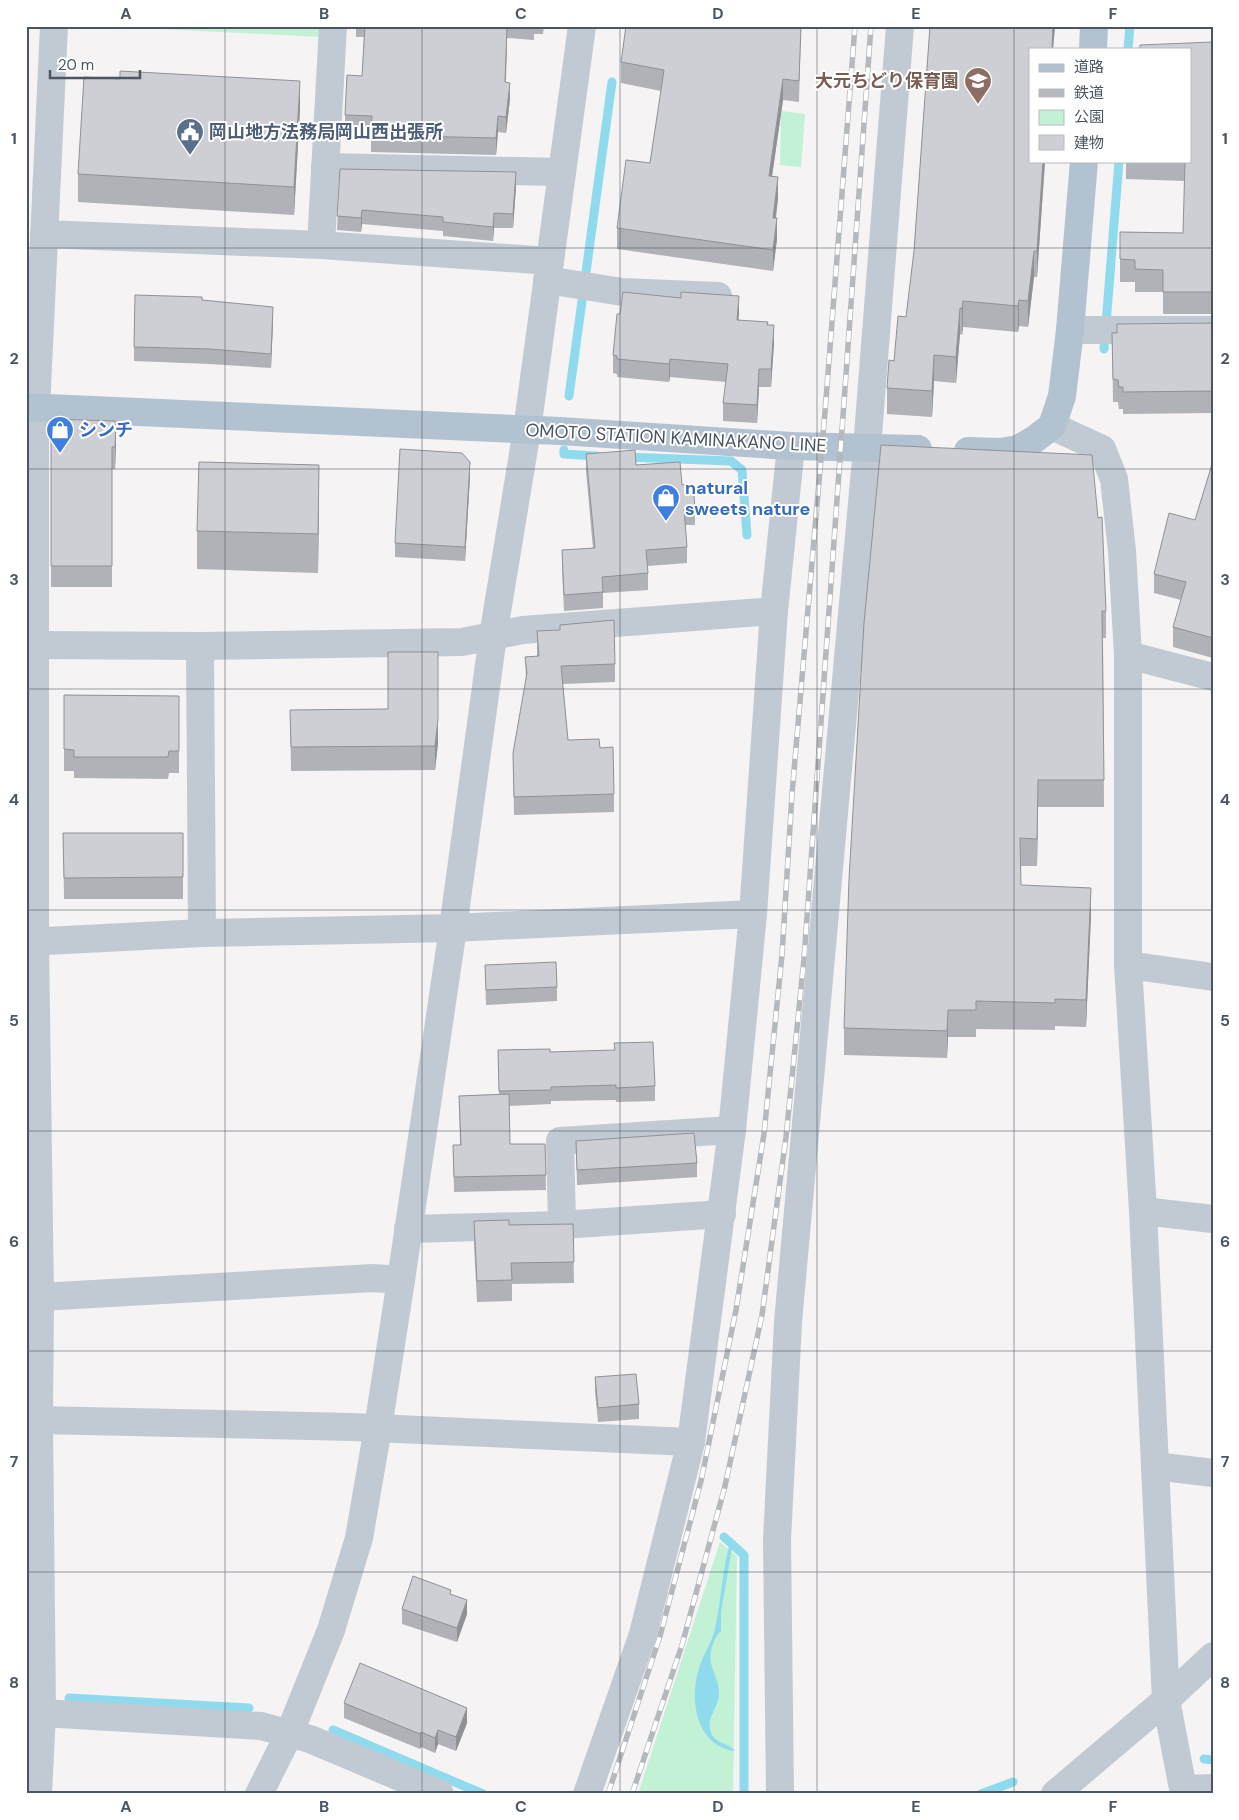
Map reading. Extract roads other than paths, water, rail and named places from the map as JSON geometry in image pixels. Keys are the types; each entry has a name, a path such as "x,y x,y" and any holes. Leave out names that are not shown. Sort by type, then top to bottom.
{"main road":[{"path":"1092,48 1094,26"},
{"path":"1052,426 1062,396 1070,330 1084,162"},
{"name":"OMOTO STATION KAMINAKANO LINE","path":"31,407 527,430 791,446 1001,452 1018,449 1036,439 1052,426"}],"street":[{"path":"38,1794 34,1712 32,1421 40,1298 30,942 35,645 31,407 44,234 54,26"},
{"path":"321,245 333,26"},
{"path":"258,1794 290,1732 331,1630 359,1538 401,1280 453,928 493,636 527,430 582,26"},
{"path":"780,1794 777,1540 788,1322 867,448 900,26"},
{"path":"325,167 561,172"},
{"path":"44,234 321,245 548,270 585,285 622,292 725,296"},
{"path":"1070,330 1213,330"},
{"path":"1052,426 1102,449 1114,479 1122,551 1128,655 1128,965 1143,1211 1166,1700 1184,1792 1213,1788"},
{"path":"587,1794 643,1634 691,1442 732,1130 753,914 774,611 791,446"},
{"path":"35,645 200,646 462,642 523,630 774,611"},
{"path":"200,646 202,933"},
{"path":"1128,655 1213,677"},
{"path":"30,942 202,933 453,928 753,914"},
{"path":"1128,965 1213,977"},
{"path":"562,1224 560,1141 732,1130"},
{"path":"1143,1211 1213,1219"},
{"path":"408,1229 562,1224 722,1214"},
{"path":"40,1298 373,1278 401,1280"},
{"path":"32,1421 378,1428 691,1442"},
{"path":"1156,1466 1213,1473"},
{"path":"1055,1794 1166,1700 1213,1656"},
{"path":"34,1712 262,1726 290,1732 310,1739 440,1794"}],"water":[{"path":"729,1546 732,1548 721,1612 721,1631 715,1638 710,1658 717,1679 719,1697 710,1720 710,1729 714,1738 735,1751 722,1747 704,1731 696,1707 695,1693 699,1668 715,1629"}],"waterway":[{"path":"1128,48 1130,26"},
{"path":"569,396 612,82"},
{"path":"1104,349 1119,162"},
{"path":"564,450 564,454 597,456"},
{"path":"625,457 731,461 742,470 747,535"},
{"path":"724,1537 744,1555 744,1794"},
{"path":"69,1698 249,1708"},
{"path":"333,1730 483,1794"},
{"path":"1204,1759 1213,1760"},
{"path":"981,1794 1013,1782"}],"railway":[{"path":"608,1794 660,1636 701,1481 736,1310 764,1134 782,955 792,794 825,412 855,26"},
{"path":"632,1794 682,1645 725,1486 762,1315 786,1137 804,959 871,26"}],"place":[{"name":"大元ちどり保育園","path":"978,105"},
{"name":"岡山地方法務局岡山西出張所","path":"190,156"},
{"name":"シンチ","path":"60,454"},
{"name":"natural sweets nature","path":"666,522"}]}
